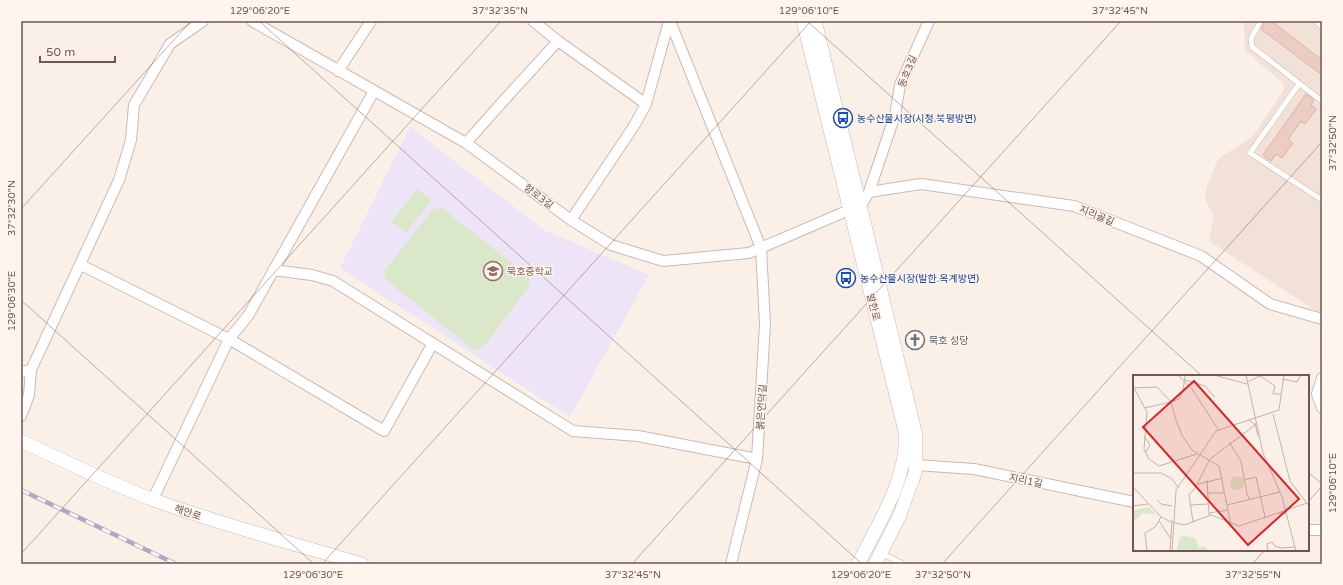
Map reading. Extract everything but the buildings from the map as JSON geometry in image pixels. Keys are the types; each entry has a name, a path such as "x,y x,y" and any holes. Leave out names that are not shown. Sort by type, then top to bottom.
{"street":[{"path":"21,416 28,395 32,370 119,180 131,140 134,105 170,44 203,21"},
{"name":"향로3길","path":"252,21 466,143 571,220 611,245 663,261 749,252 855,209"},
{"path":"338,71 371,21"},
{"path":"534,21 558,42 646,104"},
{"path":"571,220 634,126 646,104 670,21"},
{"name":"붉은언덕길","path":"670,21 762,248 766,324 757,459 731,564"},
{"name":"발한로","path":"803,21 855,209"},
{"name":"발한로","path":"815,21 855,209 905,431 910,464 899,517 877,558"},
{"name":"동호3길","path":"869,192 895,115 900,86 929,21"},
{"path":"466,143 558,42"},
{"path":"153,499 229,338 248,316 374,91"},
{"name":"지리골길","path":"869,192 921,184 1074,206 1201,256 1270,304 1322,319"},
{"path":"855,209 869,192"},
{"path":"81,265 229,338 384,431 433,343"},
{"path":"273,270 312,275 333,281 573,431 638,436 757,459"},
{"path":"21,372 32,370"},
{"path":"1322,378 1317,394 1322,408"},
{"name":"해안로","path":"21,441 111,483 196,515 362,564"},
{"name":"발한로","path":"858,564 910,464"},
{"name":"지리1길","path":"910,464 974,469 1133,502"},
{"path":"1309,530 1322,530"}],"lane":[{"path":"1261,21 1251,38 1252,47 1322,101"},
{"path":"1316,21 1322,27"},
{"path":"1299,84 1250,153 1322,200"},
{"path":"877,558 903,564"}],"shaded area":[{"path":"1244,21 1322,21 1322,312 1319,313 1209,241 1214,215 1205,200 1207,187 1218,159 1252,137 1284,90 1284,84 1245,50"},
{"name":"묵호중학교","path":"410,127 544,230 649,275 570,417 340,268"}],"green space":[{"path":"417,189 432,200 406,233 391,222"},
{"path":"437,208 443,209 527,275 530,281 529,287 484,346 475,351 385,279 384,271 432,210"}],"railway":[{"path":"21,490 176,564"}],"place":[{"name":"농수산물시장(시청.북평방면)","path":"843,118"},
{"name":"묵호중학교","path":"493,271"},
{"name":"농수산물시장(발한.옥계방면)","path":"846,278"},
{"name":"묵호 성당","path":"915,340"}]}
